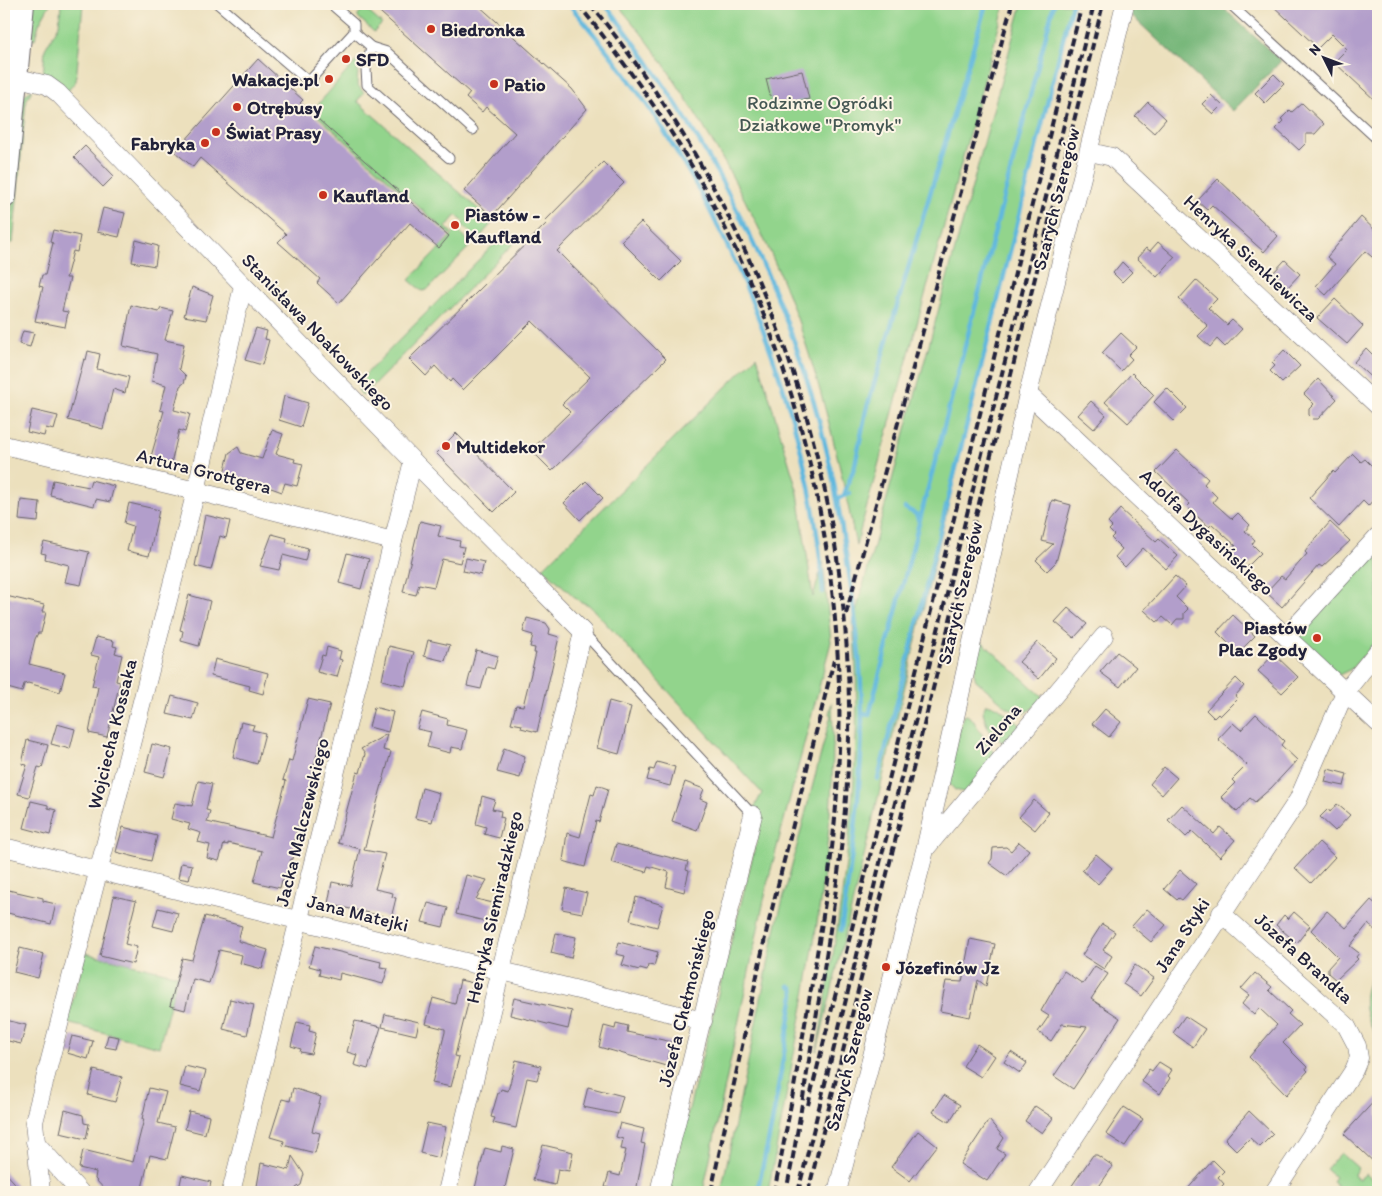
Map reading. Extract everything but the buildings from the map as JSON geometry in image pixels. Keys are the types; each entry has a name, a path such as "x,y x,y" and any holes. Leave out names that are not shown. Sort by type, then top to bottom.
{"street":[{"path":"4,196 22,4"},
{"name":"Szarych Szeregów","path":"837,1192 925,850 1028,394 1090,152 1125,4"},
{"name":"Stanisława Noakowskiego","path":"14,78 47,85 58,93 413,461 583,632"},
{"name":"Henryka Sienkiewicza","path":"1090,152 1112,157 1378,406"},
{"name":"Wojciecha Kossaka","path":"41,1192 39,1157 34,1142 34,1122 196,491 243,286"},
{"name":"Adolfa Dygasińskiego","path":"1028,394 1378,723"},
{"name":"Artura Grottgera","path":"4,445 393,541"},
{"name":"Jacka Malczewskiego","path":"231,1192 413,461"},
{"path":"1287,636 1378,536"},
{"name":"Henryka Siemiradzkiego","path":"447,1192 583,632"},
{"name":"Zielona","path":"925,850 1104,636"},
{"name":"Jana Styki","path":"1038,1192 1221,913 1298,800 1345,692 1378,652"},
{"name":"Józefa Chełmońskiego","path":"659,1192 753,815"},
{"name":"Jana Matejki","path":"4,847 702,1021"},
{"name":"Józefa Brandta","path":"1221,913 1325,1004 1346,1025 1357,1046 1359,1058 1354,1070 1274,1192"},
{"path":"34,1142 80,1192"}],"lane":[{"path":"218,4 308,80 354,32 354,24 331,4"},
{"path":"1230,4 1378,140"},
{"path":"354,32 371,47 387,52 473,130"},
{"path":"371,47 366,77 368,85 448,158"},
{"path":"583,632 753,815"}],"green space":[{"path":"32,4 50,4 39,24 35,39 26,38"},
{"path":"61,4 83,4 76,81 67,92 43,76 45,49 59,25"},
{"name":"Rodzinne Ogródki Działkowe \"Promyk\"","path":"617,4 1005,4 856,546 841,473 823,401 796,315 781,276 745,200 704,127 659,57"},
{"path":"1022,4 1072,4 954,482 817,1051 835,945 854,784 856,677 853,623"},
{"path":"1134,4 1219,4 1281,61 1233,111 1131,15"},
{"path":"364,8 382,24 374,32 357,16"},
{"path":"359,58 357,84 364,93 357,101 493,222 478,239 462,225 464,222 456,215 446,227 452,233 450,235 312,111"},
{"path":"32,90 26,101 13,243 9,243 20,106 24,95"},
{"path":"457,230 472,244 427,290 422,291 409,280"},
{"path":"508,230 518,239 363,396 358,390 360,380"},
{"path":"757,356 798,493 813,597 823,562 831,642 768,881 703,1192 668,1192 762,820 754,808 762,793 589,605 579,601 543,568"},
{"path":"1378,540 1378,640 1351,669 1339,675 1299,639 1298,633"},
{"path":"981,641 1043,697 1033,708 1024,713 1017,712 1007,707 976,680 974,674"},
{"path":"832,702 833,740 830,816 816,931 768,1192 721,1192 776,926 831,715 829,714"},
{"path":"986,704 998,707 1019,724 1020,731 1006,743 996,738 990,731 983,711"},
{"path":"967,715 973,720 995,755 967,793 955,790 947,781 963,716"},
{"path":"85,953 178,975 159,1047 67,1023"},
{"path":"1378,967 1378,986 1375,1001 1378,1013 1378,1037 1368,1020 1364,1002 1368,984"},
{"path":"1341,1153 1358,1168 1354,1174 1355,1177 1359,1179 1366,1174 1378,1185 1378,1192 1344,1192 1332,1181 1335,1177 1326,1169"}],"waterway":[{"path":"569,4 624,73 674,147 729,249 753,304 774,361 807,477 817,535 823,592"},
{"path":"605,4 646,59 684,116 719,176 751,238 779,301 803,366 822,432 837,499 850,493"},
{"path":"844,495 855,465 866,411 986,4"},
{"path":"862,714 869,715 1054,4"},
{"path":"878,779 1072,4"},
{"path":"837,499 857,633 862,714 858,795 841,930"},
{"path":"905,508 916,514 919,522"},
{"path":"757,1192 772,1124 794,994 793,989 789,986"}],"railway":[{"path":"578,4 651,102 690,163 728,233 760,306 787,381 809,458 824,537 835,616 839,696 836,805 821,927 791,1105 774,1192"},
{"path":"590,4 650,83 702,167 747,256 784,347 813,442 834,539 846,637 849,737 848,773 842,843 827,948 786,1192"},
{"path":"846,614 1012,4"},
{"path":"808,1105 1082,4"},
{"path":"798,1192 1094,4"},
{"path":"808,1192 1103,4"},
{"path":"711,1192 766,933 834,660"}],"place":[{"name":"Biedronka","path":"431,29"},
{"name":"SFD","path":"346,59"},
{"name":"Wakacje.pl","path":"329,79"},
{"name":"Patio","path":"494,84"},
{"name":"Otrębusy","path":"237,107"},
{"name":"Świat Prasy","path":"216,132"},
{"name":"Fabryka","path":"205,143"},
{"name":"Kaufland","path":"323,195"},
{"name":"Piastów - Kaufland","path":"455,225"},
{"name":"Multidekor","path":"446,446"},
{"name":"Piastów Plac Zgody","path":"1317,638"},
{"name":"Józefinów Jz","path":"886,967"}]}
